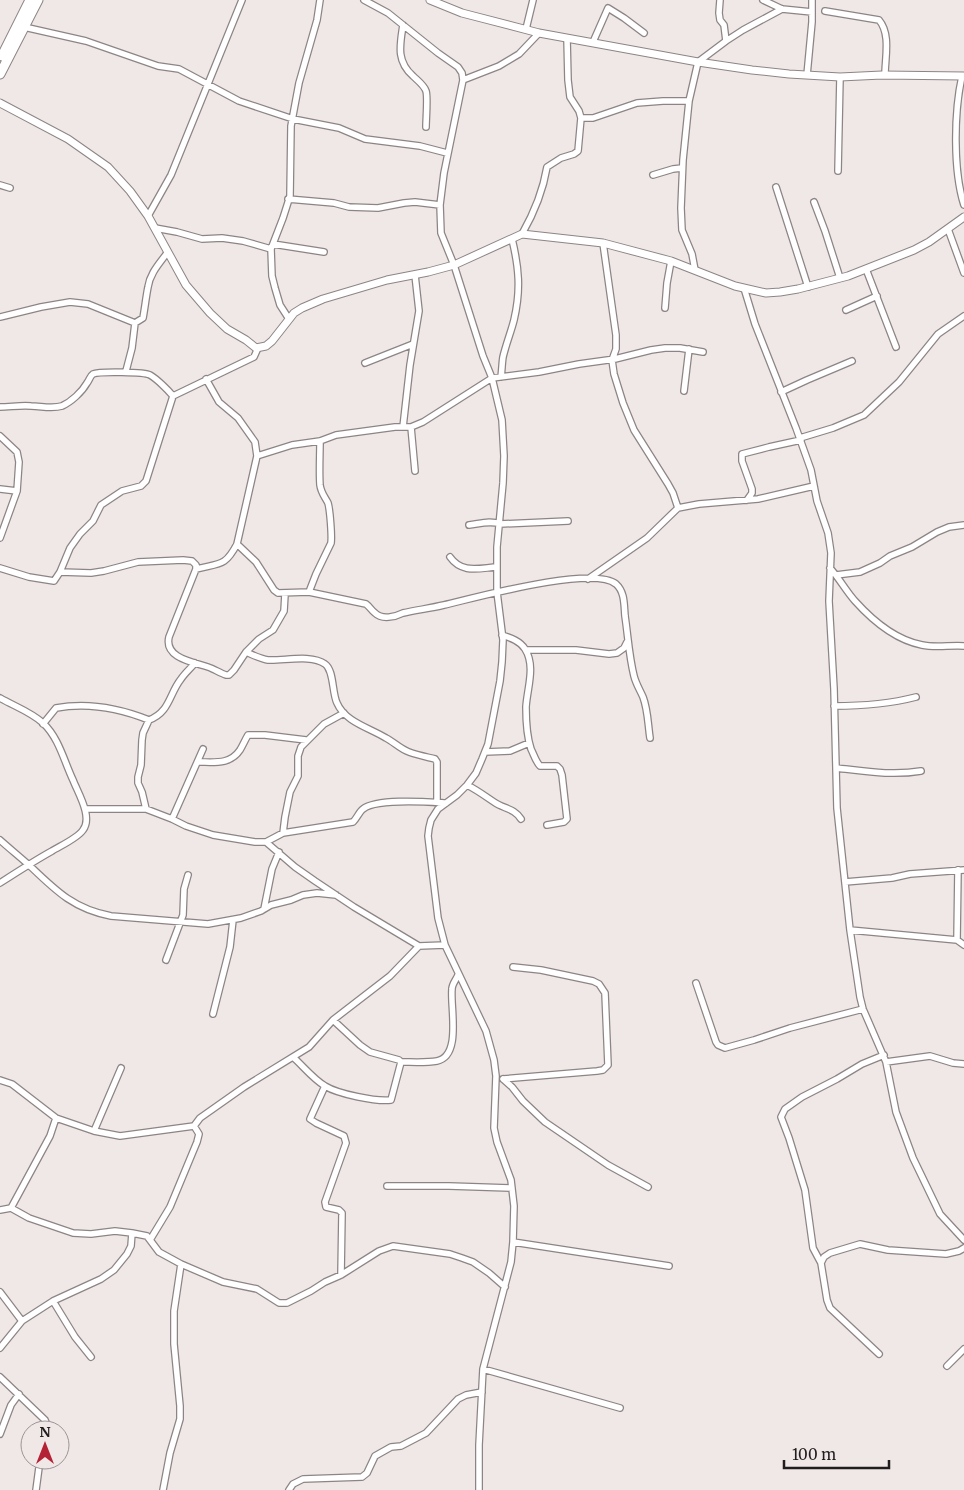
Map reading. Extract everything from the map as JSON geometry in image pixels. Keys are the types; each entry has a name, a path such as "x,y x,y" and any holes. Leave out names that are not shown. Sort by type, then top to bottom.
{"main road":[{"path":"0,60 30,0"},
{"path":"0,74 38,0"}],"street":[{"path":"148,216 171,175 242,0"},
{"path":"289,319 280,305 272,276 272,246 288,199 293,119 320,0"},
{"path":"364,0 388,13 458,67 462,73 463,80 447,153 440,205 441,233 454,264 483,356 492,378 502,420 504,443 504,483 497,547 497,592 502,635 500,681 488,744 476,773 467,785 457,795 438,808 429,828 428,836 438,918 445,945 486,1031 496,1076 494,1128 511,1180 514,1206 511,1262 483,1369 479,1490"},
{"path":"430,0 462,13 539,33 698,62 807,75 963,76 957,107 957,174 964,205"},
{"path":"526,29 533,0"},
{"path":"593,42 611,0"},
{"path":"720,0 720,20 724,25 726,41"},
{"path":"763,0 782,9 812,12"},
{"path":"807,75 812,0"},
{"path":"608,8 644,33"},
{"path":"695,270 692,254 682,230 680,208 689,101 698,62 743,30 782,9"},
{"path":"825,10 879,20 886,32 885,75"},
{"path":"403,26 399,50 404,66 422,84 426,92 426,127"},
{"path":"24,27 86,42 158,66 178,69 239,101 293,119 339,128 365,139 420,146 447,153"},
{"path":"463,80 499,66 519,54 539,33"},
{"path":"522,234 532,216 544,184 547,167 561,158 574,154 578,150 582,118 570,97 567,38"},
{"path":"838,171 840,76"},
{"path":"582,118 593,118 637,103 689,101"},
{"path":"0,103 68,139 108,167 148,216 186,285 210,313 227,329 258,348 266,346 272,341 294,312 302,308 323,299 387,280 415,275 454,264 522,234 603,243 671,261 744,288 766,293 808,287 866,269 914,250 929,242 964,217"},
{"path":"653,175 682,168"},
{"path":"0,184 10,188"},
{"path":"776,186 808,287"},
{"path":"288,199 358,208 378,208 415,202 440,205"},
{"path":"814,202 840,278"},
{"path":"154,228 202,239 222,238 324,252"},
{"path":"948,229 964,273"},
{"path":"501,376 503,359 518,301 518,262 512,239"},
{"path":"603,243 616,335 616,349 612,360 616,381 634,430 671,489 678,508"},
{"path":"126,372 135,324 143,318 147,302 148,285 154,270 168,253"},
{"path":"665,308 671,261"},
{"path":"866,269 896,347"},
{"path":"403,427 419,310 415,275"},
{"path":"744,288 755,324 811,470 817,501 828,533 831,553 830,628 837,808 850,930 863,1009 884,1055 896,1112 912,1158 940,1214 964,1240"},
{"path":"846,310 877,296"},
{"path":"0,316 70,302 88,304 135,324"},
{"path":"747,500 752,493 752,489 742,461 742,454 800,439 864,415 899,382 938,334 964,316"},
{"path":"365,363 413,344"},
{"path":"0,568 52,582 60,572 70,548 93,521 101,505 122,491 141,486 146,481 173,396 254,357 258,348"},
{"path":"257,456 292,445 320,441 336,435 358,431 411,427 492,378 612,360 664,348 689,349 703,352"},
{"path":"684,391 689,349"},
{"path":"781,392 852,362"},
{"path":"0,407 62,406 82,391 91,374 98,372 146,373 152,376 173,396"},
{"path":"196,569 215,566 231,557 237,544 257,456 255,442 238,418 219,402 206,379"},
{"path":"411,427 415,471"},
{"path":"0,436 14,448 18,456 17,491 0,538"},
{"path":"309,592 332,538 330,512 320,486 320,441"},
{"path":"588,579 647,538 678,508 758,499 814,486"},
{"path":"0,489 17,491"},
{"path":"469,525 490,522 500,524 568,521"},
{"path":"836,575 860,572 949,527 964,525"},
{"path":"237,544 256,562 278,593 309,592 366,604 370,606 375,614 385,617 398,616 497,592 544,583 588,579 610,581 620,589 624,598 627,642 636,684 645,705 650,738"},
{"path":"450,557 455,564 463,568 497,567"},
{"path":"60,572 91,573 138,562 192,561 196,565 196,569 169,637 168,644 170,649 178,656 226,675 229,675 238,666 246,652 258,639 273,630 284,611 285,594"},
{"path":"830,568 855,601 887,630 902,639 922,645 964,646"},
{"path":"502,635 518,642 526,650 530,663 526,706 529,743 538,765 557,766 562,775 567,819 564,822 548,825"},
{"path":"526,650 576,650 609,654 617,653 624,648 627,642"},
{"path":"246,652 267,660 310,659 325,664 330,669 337,705 344,713 356,722 404,749 435,759 437,762 437,802"},
{"path":"43,724 56,708 76,706 99,706 135,714 149,720 157,717 170,702 180,679 195,664"},
{"path":"834,706 870,706 916,697"},
{"path":"0,698 30,714 43,724 54,739 81,796 86,818 84,830 74,838 28,864 0,883"},
{"path":"283,833 290,792 298,776 298,756 301,747 324,724 344,713"},
{"path":"146,809 138,777 141,765 143,733 149,720"},
{"path":"198,762 224,762 234,757 248,736 265,735 306,740"},
{"path":"485,752 510,751 529,743"},
{"path":"172,819 203,749"},
{"path":"836,768 884,774 906,774 921,771"},
{"path":"467,785 485,794 496,803 517,813 521,819"},
{"path":"85,809 146,809 213,835 266,842 283,833 354,822 363,809 374,804 408,801 446,803"},
{"path":"0,840 60,894 83,908 111,916 208,924 233,920 303,895 317,893 336,895"},
{"path":"266,842 295,867 336,895 419,946 445,945"},
{"path":"264,910 272,869 279,852"},
{"path":"845,882 961,870 957,940"},
{"path":"166,960 183,915 184,889 188,875"},
{"path":"213,1014 230,947 233,920"},
{"path":"850,930 957,940 964,944"},
{"path":"0,1080 12,1084 56,1118 94,1131 120,1136 194,1126 200,1118 244,1087 309,1047 333,1020 390,976 419,946"},
{"path":"503,1079 597,1072 603,1070 608,1065 605,993 598,984 593,981 541,970 513,967"},
{"path":"333,1020 370,1052 401,1062 443,1059 452,1046 452,988 458,975"},
{"path":"696,982 716,1042 718,1046 725,1048 790,1028 863,1009"},
{"path":"879,1354 830,1308 821,1263 813,1248 805,1190 781,1117 785,1109 802,1097 862,1064 884,1055"},
{"path":"293,1056 324,1086 363,1097 390,1101 401,1062"},
{"path":"886,1062 930,1056 953,1063 964,1064"},
{"path":"94,1131 122,1068"},
{"path":"496,1076 512,1087 523,1101 545,1122 608,1165 648,1187"},
{"path":"324,1086 310,1119 344,1136 346,1139 325,1202 326,1207 339,1210 342,1213 341,1275"},
{"path":"11,1208 50,1136 56,1118"},
{"path":"150,1240 170,1207 197,1142 199,1134 194,1126"},
{"path":"387,1186 512,1188"},
{"path":"0,1210 11,1208 29,1218 73,1233 91,1234 115,1231 147,1236 159,1252 181,1264 223,1282 257,1289 279,1303 286,1303 311,1291 379,1251 398,1246 450,1254 473,1262 505,1287"},
{"path":"0,1348 22,1321 53,1301 101,1280 114,1270 131,1246 132,1233"},
{"path":"513,1242 669,1266"},
{"path":"821,1263 824,1257 830,1253 860,1244 888,1250 946,1254 964,1248"},
{"path":"163,1490 170,1454 180,1419 174,1344 174,1311 181,1264"},
{"path":"0,1292 22,1321"},
{"path":"53,1301 75,1337 91,1357"},
{"path":"947,1366 964,1349"},
{"path":"483,1369 620,1408"},
{"path":"0,1377 45,1420"},
{"path":"288,1490 293,1484 303,1478 362,1477 367,1473 375,1456 391,1447 401,1446 426,1432 458,1399 466,1395 482,1392"},
{"path":"0,1434 11,1406 19,1394"},
{"path":"36,1490 39,1470"}]}
